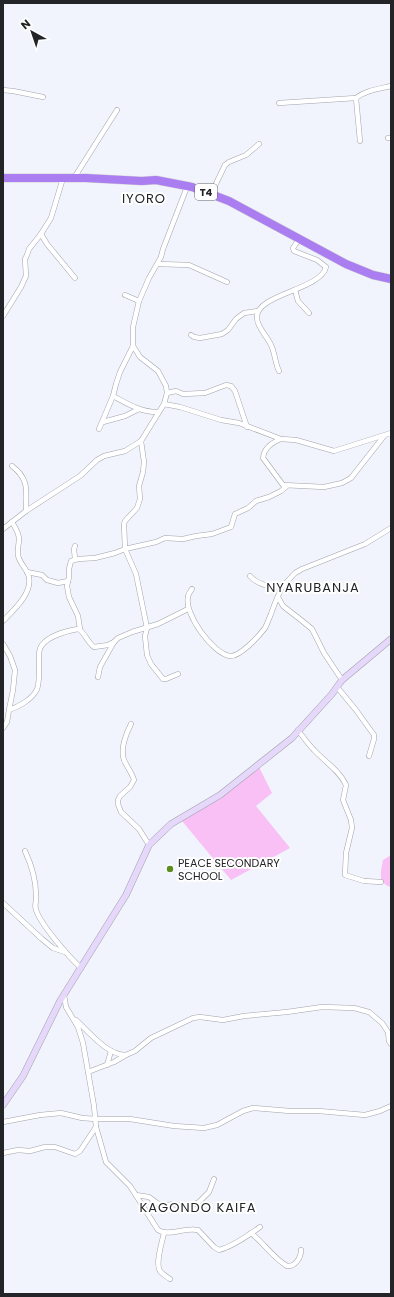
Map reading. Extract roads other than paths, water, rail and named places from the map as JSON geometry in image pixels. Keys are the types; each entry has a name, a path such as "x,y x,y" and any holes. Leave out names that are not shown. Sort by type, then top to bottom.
{"highway":[{"name":"T4","path":"3,178 156,180 187,187 228,201 360,270 391,280"}],"street":[{"path":"279,103 356,98 370,90 391,86"},
{"path":"3,90 43,97"},
{"path":"356,98 360,141"},
{"path":"74,178 117,110"},
{"path":"211,194 225,165 246,155 259,144"},
{"path":"3,316 26,276 25,259 29,249 51,218 63,178"},
{"path":"99,429 114,396 118,378 133,346 133,327 139,301 148,278 158,264 187,187"},
{"path":"41,234 47,244 76,278"},
{"path":"279,371 274,358 273,347 256,318 258,312 262,306 272,299 313,281 324,273 326,267 317,260 294,251 293,248 299,239"},
{"path":"158,264 189,264 227,282"},
{"path":"294,290 298,301 309,313"},
{"path":"124,295 139,301"},
{"path":"191,335 200,338 222,334 228,330 236,319 244,313 258,312"},
{"path":"3,529 26,511 80,476 97,460 104,456 125,451 142,441 164,404 167,393 166,386 158,371 140,357 133,346"},
{"path":"167,393 176,391 183,394 205,393 226,385 231,386 235,391 247,427"},
{"path":"114,396 139,409 159,412"},
{"path":"164,404 180,407 221,420 239,423 281,439 296,440 334,451 391,433"},
{"path":"103,422 125,416 139,409"},
{"path":"281,439 271,444 263,458 281,483 287,486 324,487 342,483 351,478 384,435"},
{"path":"142,441 144,462 139,486 140,499 138,508 125,521 124,524 126,549 136,574 147,628 144,636 147,655 151,664 163,679 178,674"},
{"path":"12,466 21,475 25,482 27,492 26,511"},
{"path":"114,642 108,645 94,646 86,639 80,629 78,616 67,591 70,563 75,559 95,558 156,542 165,538 183,539 212,534 230,528 235,514 248,508 256,501 269,497 287,486"},
{"path":"3,621 24,596 29,585 29,577 19,560 17,553 19,537 12,522"},
{"path":"192,589 187,598 188,609 197,627 218,651 230,656 236,655 257,638 266,627 283,586 295,573 365,544 391,528"},
{"path":"75,546 75,559"},
{"path":"27,572 42,575 47,580 58,583 68,581"},
{"path":"250,576 253,580 265,586 283,586"},
{"path":"278,596 283,606 312,629 324,653 342,680"},
{"path":"98,677 100,667 114,642 118,638 125,634 147,628 188,609"},
{"path":"9,710 21,704 36,692 38,682 38,654 44,642 57,635 80,629"},
{"path":"3,1105 23,1076 64,995 126,895 150,845 171,824 220,795 292,738 332,694 342,680 391,640"},
{"path":"3,644 10,656 15,670 8,722 3,728"},
{"path":"337,687 374,735 373,745 369,756"},
{"path":"131,724 125,735 124,757 134,780 130,787 120,796 118,804 121,812 139,829 150,845"},
{"path":"298,730 313,749 341,777 346,785 343,800 351,820 352,828 346,853 345,875 364,881 381,882"},
{"path":"25,851 32,868 36,895 36,910 44,925 65,952 81,968"},
{"path":"3,903 53,948 65,952"},
{"path":"64,995 66,1007 78,1027 83,1043 96,1119 96,1127 106,1162 130,1186 156,1227 162,1233 198,1230 214,1247 219,1250 226,1248 260,1227"},
{"path":"88,1072 114,1062 135,1051 151,1038 193,1018 200,1017 223,1020 244,1016 322,1007 354,1008 369,1012 378,1019 386,1028 391,1044"},
{"path":"73,1017 111,1051 120,1055 126,1055"},
{"path":"107,1065 111,1051"},
{"path":"3,1122 40,1115 61,1113 96,1119 130,1119 174,1126 204,1128 217,1125 242,1111 253,1108 365,1115 391,1106"},
{"path":"3,1153 18,1150 30,1151 45,1147 55,1147 75,1154 80,1151 96,1127"},
{"path":"136,1195 149,1196 162,1206 173,1204 188,1207 199,1202 209,1192 214,1179"},
{"path":"164,1233 158,1260 158,1267 164,1275 170,1278"},
{"path":"251,1233 287,1266 294,1264 300,1257 301,1250"}],"place":[{"name":"PEACE SECONDARY SCHOOL","path":"170,869"}],"district":[{"name":"IYORO","path":"144,198"},
{"name":"NYARUBANJA","path":"313,587"},
{"name":"KAGONDO KAIFA","path":"198,1207"}]}
